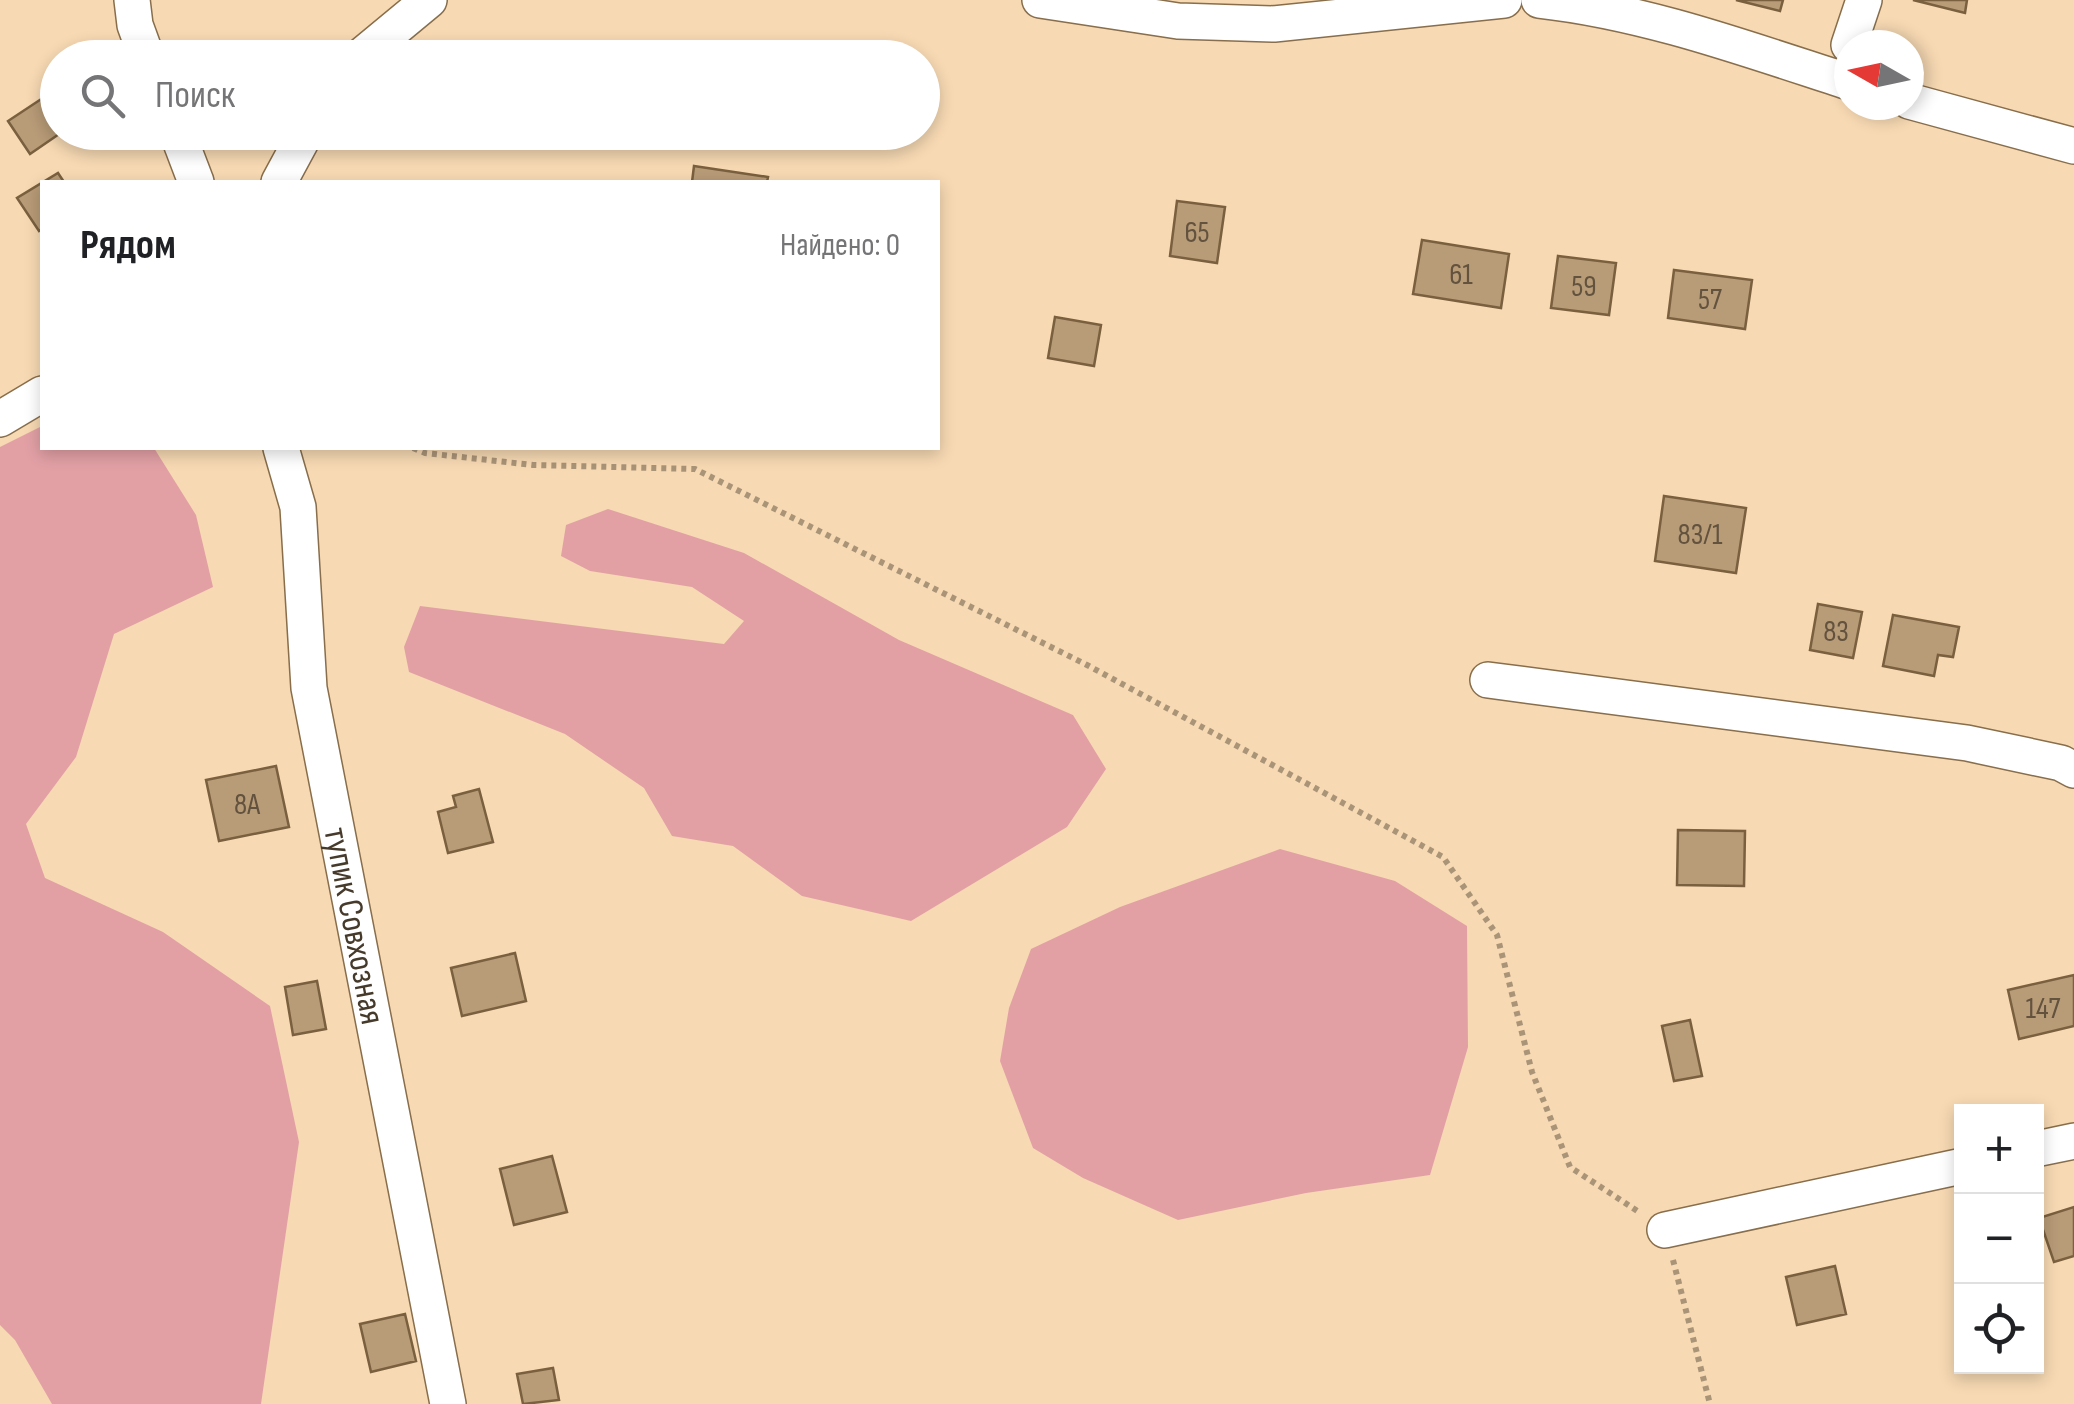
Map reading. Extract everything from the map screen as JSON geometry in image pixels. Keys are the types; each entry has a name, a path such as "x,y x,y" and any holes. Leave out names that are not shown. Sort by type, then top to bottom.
{"street":[{"path":"132,0 141,40"},
{"path":"381,40 429,0"},
{"path":"1040,0 1178,21 1274,24 1504,0"},
{"path":"1540,0 1592,6 1834,60"},
{"path":"1855,30 1864,0"},
{"path":"1924,105 2074,146"},
{"path":"183,150 195,180"},
{"path":"281,180 297,150"},
{"path":"0,419 40,395"},
{"name":"тупик Совхозная","path":"282,450 298,507 309,688 448,1404"},
{"path":"1488,680 1967,743 2061,763 2074,770"},
{"path":"2044,1148 2074,1141"},
{"path":"1665,1230 1954,1168"}],"path":[{"path":"418,450 533,465 695,470 1087,664 1442,858 1497,935 1532,1072 1570,1167 1665,1230 1710,1404"}],"shaded area":[{"path":"40,427 40,450 155,450 196,515 213,587 114,634 76,757 26,824 45,878 163,932 270,1006 299,1142 261,1404 52,1404 15,1340 0,1325 0,447"},
{"path":"608,509 744,553 899,640 1073,715 1106,769 1067,827 911,921 802,896 733,846 672,836 644,788 565,734 409,672 404,647 420,606 724,644 744,621 692,587 590,571 561,556 566,525"},
{"path":"1280,849 1395,881 1467,926 1468,1047 1430,1175 1306,1193 1178,1220 1083,1178 1033,1148 1000,1061 1009,1008 1031,949 1120,907"}],"building":[{"path":"1736,0 1783,0 1780,11"},
{"path":"1913,0 1967,0 1965,13"},
{"path":"40,100 40,147 30,154 8,121"},
{"path":"694,166 768,177 767,180 692,180"},
{"path":"40,184 40,230 39,231 17,198"},
{"path":"1177,201 1225,207 1217,263 1170,256"},
{"path":"1422,240 1509,254 1501,308 1413,294"},
{"path":"1558,256 1616,263 1609,315 1551,308"},
{"path":"1674,270 1752,280 1745,329 1668,318"},
{"path":"1055,317 1101,325 1094,366 1048,358"},
{"path":"1664,496 1746,508 1736,573 1655,561"},
{"path":"1818,604 1862,612 1853,658 1810,650"},
{"path":"1893,615 1959,627 1953,657 1938,655 1934,676 1883,666"},
{"path":"276,766 289,827 219,841 206,780"},
{"path":"479,789 493,842 448,853 438,812 456,807 453,796"},
{"path":"1678,830 1745,831 1744,886 1677,885"},
{"path":"515,953 526,1001 462,1016 451,968"},
{"path":"2074,975 2074,1026 2019,1039 2008,990"},
{"path":"317,981 326,1029 293,1035 285,987"},
{"path":"1690,1020 1702,1076 1674,1081 1662,1026"},
{"path":"552,1156 567,1212 514,1225 500,1169"},
{"path":"2074,1207 2074,1256 2054,1262 2044,1233 2044,1216"},
{"path":"1835,1266 1846,1314 1797,1325 1786,1277"},
{"path":"405,1314 416,1361 371,1372 360,1324"},
{"path":"553,1368 559,1400 523,1404 517,1374"}]}
